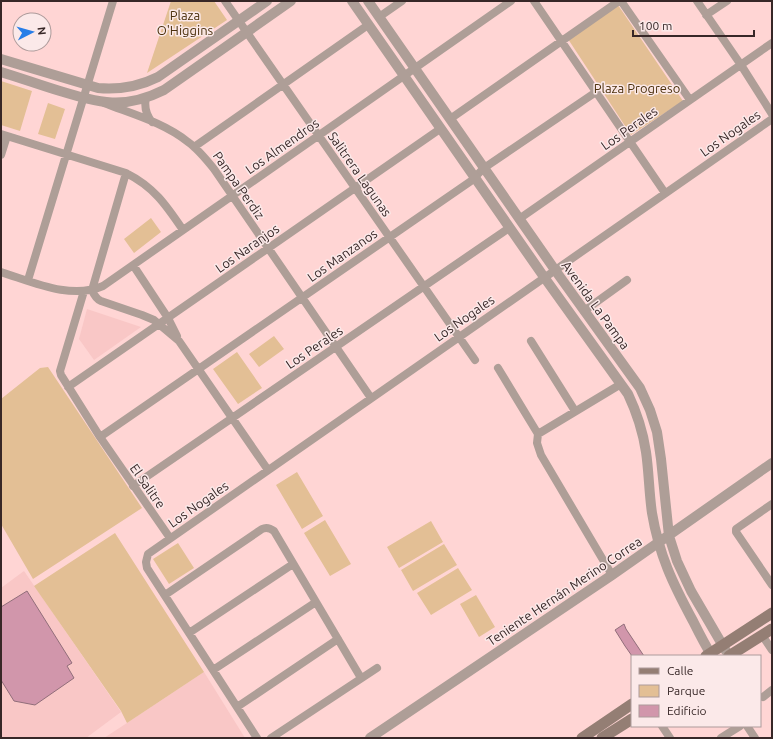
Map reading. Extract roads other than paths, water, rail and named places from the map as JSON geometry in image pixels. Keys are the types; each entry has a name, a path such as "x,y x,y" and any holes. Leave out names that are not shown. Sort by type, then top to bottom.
{"main road":[{"path":"710,655 772,613"},
{"path":"731,655 772,629"},
{"path":"582,738 631,705"},
{"path":"602,738 631,720"}],"street":[{"path":"28,280 113,1"},
{"name":"Salitrera Lagunas","path":"225,1 474,360"},
{"path":"1,59 88,85 103,88 129,88 149,81 167,71 267,1"},
{"path":"1,72 84,98 102,102 124,102 146,97 168,87 291,1"},
{"name":"Avenida La Pampa","path":"352,1 544,278 628,394 642,431 646,452 652,513 658,543 669,574 710,655"},
{"name":"Avenida La Pampa","path":"368,1 554,270 640,388 650,410 657,432 669,536 677,561 691,591 728,655"},
{"path":"379,17 402,1"},
{"name":"Los Almendros","path":"88,291 108,282 133,265 511,1"},
{"path":"534,1 665,193"},
{"path":"450,118 620,1 690,100"},
{"path":"696,1 741,65 772,114"},
{"path":"706,15 726,1"},
{"path":"194,147 368,25"},
{"name":"Los Perales","path":"519,219 772,43"},
{"name":"Los Manzanos","path":"100,437 475,178 484,168 596,92"},
{"path":"146,97 146,113 152,123"},
{"name":"Pampa Perdiz","path":"102,102 174,132 194,147 211,165 371,398"},
{"name":"Los Nogales","path":"170,538 772,119"},
{"name":"Los Naranjos","path":"68,387 440,129"},
{"path":"1,155 4,135 126,174 144,183 159,196 183,230"},
{"name":"El Salitre","path":"126,174 60,371 68,387 100,437 170,538"},
{"name":"Los Perales","path":"133,486 509,228"},
{"path":"133,265 168,318 179,341 268,470"},
{"path":"1,272 60,290 88,291 101,301 142,315 160,323 179,341"},
{"path":"584,311 627,280"},
{"path":"531,341 575,411"},
{"path":"498,368 538,434 537,443 541,455 612,575"},
{"path":"538,434 621,384"},
{"name":"Teniente Hernán Merino Correa","path":"370,738 612,575 772,463"},
{"path":"772,515 769,506 736,529 736,532 772,585"},
{"path":"165,595 262,529 268,528 274,531 361,678"},
{"path":"170,538 150,552 146,559 148,568 257,738"},
{"path":"189,633 293,564"},
{"path":"213,670 316,602"},
{"path":"762,635 772,650"},
{"path":"237,707 338,639"},
{"path":"271,738 377,668"},
{"path":"763,697 772,690"},
{"path":"663,727 670,738"},
{"path":"722,738 738,727"},
{"path":"748,727 755,738"}],"park label":[{"name":"Plaza O'Higgins","path":"185,22"},
{"name":"Plaza Progreso","path":"637,88"}]}
